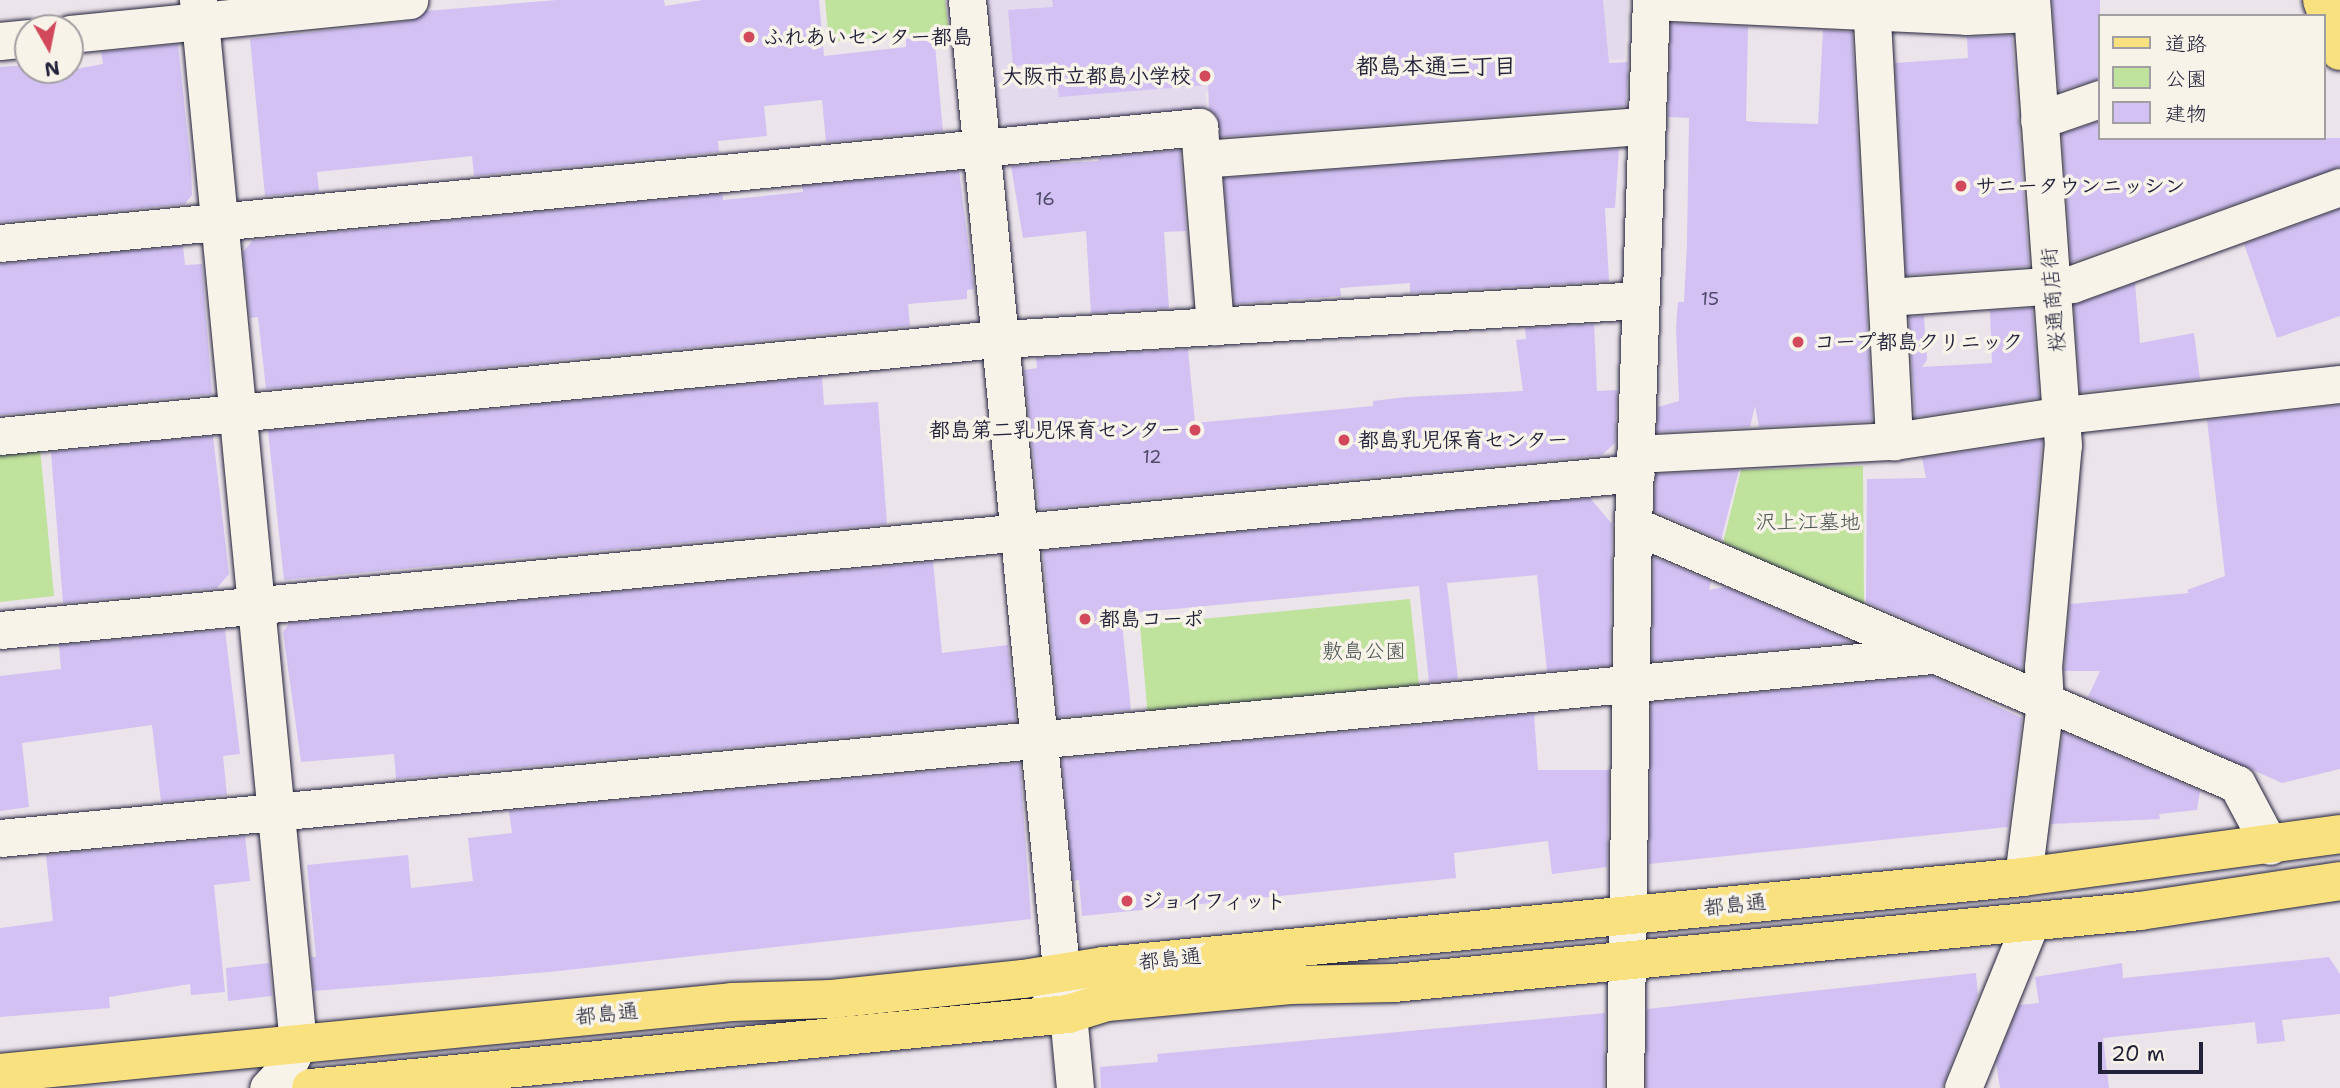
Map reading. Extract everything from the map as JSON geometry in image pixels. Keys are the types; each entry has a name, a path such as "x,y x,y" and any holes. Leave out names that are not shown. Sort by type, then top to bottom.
{"main road":[{"name":"都島通","path":"0,1073 1023,979 1061,970 2023,877 2270,846 2340,834"},
{"name":"都島通","path":"311,1088 1068,1014 1107,1002 1290,985 1394,983 2031,921 2264,895 2340,881"}],"street":[{"path":"84,31 199,10 410,0"},
{"path":"967,0 1041,740 1061,970 1078,992 1107,1002"},
{"path":"1625,1088 1633,682 1633,525 1651,0 1872,4 1966,16 2032,6"},
{"path":"1872,4 1869,16 1888,298 1894,441"},
{"name":"桜通商店街","path":"2023,877 2045,704 2048,600 2063,415 2051,286 2032,6"},
{"path":"199,10 298,1044 286,1069 268,1088"},
{"path":"2039,120 2098,100"},
{"path":"1202,159 1646,126"},
{"path":"0,243 219,219 1199,127 1214,326"},
{"path":"1888,298 2071,284 2340,187"},
{"path":"0,436 1001,339 1640,300"},
{"path":"0,630 1020,531 1635,464 1894,441 2063,415 2340,384"},
{"path":"1633,525 2045,704 2237,784 2270,846"},
{"path":"0,838 276,814 1934,655"},
{"path":"1963,1088 2031,921"},
{"path":"1023,979 1053,992 1068,1014 1075,1088"},
{"path":"306,1088 313,1070 337,1040"}],"shaded area":[{"name":"大阪市立都島小学校","path":"987,0 1628,0 1624,59 1205,92 1207,110 1016,132 999,121"}],"green space":[{"path":"825,0 945,0 949,31 829,42"},
{"path":"40,448 54,596 0,602 0,452"},
{"name":"沢上江墓地","path":"1863,466 1864,607 1723,543 1741,470"},
{"name":"敷島公園","path":"1410,599 1420,694 1148,718 1140,625"}],"building":[{"path":"557,0 664,0 665,6 703,0 819,0 824,56 906,47 906,39 934,35 943,131 826,142 822,100 764,106 767,136 718,141 719,152 474,176 472,156 317,172 319,191 265,196 250,39 411,21 426,11"},
{"name":"大阪市立都島小学校","path":"1052,0 1603,0 1609,63 1628,62 1626,106 1221,137 1217,116 1209,109 1208,85 1059,97 1055,63 1013,66 1008,10 1053,7"},
{"path":"2052,0 2100,0 2098,80 2059,91"},
{"path":"1671,23 1748,27 1746,121 1756,122 1818,124 1823,30 1852,32 1872,421 1759,427 1755,406 1750,427 1657,432 1658,407 1679,401 1676,328 1678,302 1684,302 1687,244 1689,118 1668,117"},
{"name":"サニータウンニッシン","path":"2012,35 2029,266 1906,275 1895,63 1968,58 1967,37"},
{"path":"178,44 192,195 185,204 0,222 0,67 14,66 14,84 84,84 84,67 103,64 101,52"},
{"path":"2098,122 2098,140 2340,138 2340,167 2071,262 2062,134"},
{"path":"1619,149 1615,208 1605,208 1609,281 1410,293 1410,283 1340,288 1341,296 1234,304 1224,178"},
{"path":"1180,150 1186,231 1164,232 1169,308 1091,313 1086,231 1023,238 1011,166 1099,161 1098,158"},
{"path":"959,171 974,289 967,290 967,299 908,304 910,326 266,389 258,317 250,318 243,252 253,240 723,194 723,200 803,192 802,186"},
{"path":"2340,209 2340,316 2277,338 2244,244"},
{"path":"183,246 185,265 202,264 212,394 0,415 0,264"},
{"path":"2135,283 2140,343 2194,333 2200,379 2080,392 2074,305"},
{"path":"2032,308 2039,398 1915,417 1909,317 1924,316 1927,360 1922,367 1992,363 1990,311"},
{"path":"1594,324 1597,391 1617,390 1615,443 1602,455 1039,509 1024,370 1037,368 1036,358 1188,349 1195,423 1373,406 1373,401 1406,397 1523,391 1516,340 1526,339 1525,328"},
{"path":"822,377 824,405 878,402 887,524 284,580 268,431"},
{"path":"2340,405 2340,769 2282,783 2088,697 2100,671 2064,671 2070,604 2189,593 2187,590 2225,576 2207,420"},
{"path":"213,436 229,574 217,588 63,603 51,452"},
{"path":"2042,440 2022,669 1866,602 1867,479 1926,478 1922,458"},
{"path":"1739,470 1721,540 1654,511 1656,474"},
{"name":"都島コーポ","path":"1590,498 1612,524 1610,665 1547,671 1537,575 1447,583 1458,679 1429,682 1419,586 1121,614 1131,710 1058,717 1043,551"},
{"path":"1654,557 1711,581 1709,590 1725,587 1852,642 1652,661"},
{"path":"933,562 942,653 1008,645 1016,721 396,779 394,754 301,762 283,632 290,623"},
{"path":"225,630 240,754 223,756 227,795 161,802 152,725 22,743 29,807 0,811 0,676 61,669 59,645"},
{"path":"1932,676 2022,718 2008,827 1649,864 1651,703"},
{"path":"1534,714 1538,770 1609,770 1607,867 1552,874 1548,841 1454,853 1456,878 1082,916 1079,880 1073,881 1062,759"},
{"path":"2063,732 2200,791 2197,810 2159,814 2160,819 2051,824"},
{"path":"1020,763 1031,919 549,972 314,991 311,957 316,957 307,865 408,855 411,888 473,881 468,838 512,833 509,811"},
{"path":"245,836 250,881 214,885 225,992 191,995 190,984 109,997 110,1008 0,1017 0,928 53,921 46,855"},
{"path":"2329,957 2340,974 2340,1014 2282,1020 2285,1041 2257,1044 2255,1022 2103,1038 2109,1088 2000,1088 1996,1062 2019,1005 2039,1003 2035,977 2122,963 2123,978"},
{"path":"269,963 272,996 228,1001 226,968"},
{"path":"1976,973 1978,995 1942,1088 1646,1088 1647,1009"},
{"path":"1605,1013 1604,1088 1101,1088 1100,1067 1158,1062 1157,1054"}],"place":[{"name":"ふれあいセンター都島","path":"749,37"},
{"name":"大阪市立都島小学校","path":"1205,76"},
{"name":"サニータウンニッシン","path":"1961,186"},
{"name":"コープ都島クリニック","path":"1798,342"},
{"name":"都島第二乳児保育センター","path":"1195,430"},
{"name":"都島乳児保育センター","path":"1344,440"},
{"name":"都島コーポ","path":"1085,619"},
{"name":"ジョイフィット","path":"1127,901"}],"district":[{"name":"都島本通三丁目","path":"1436,66"}]}
